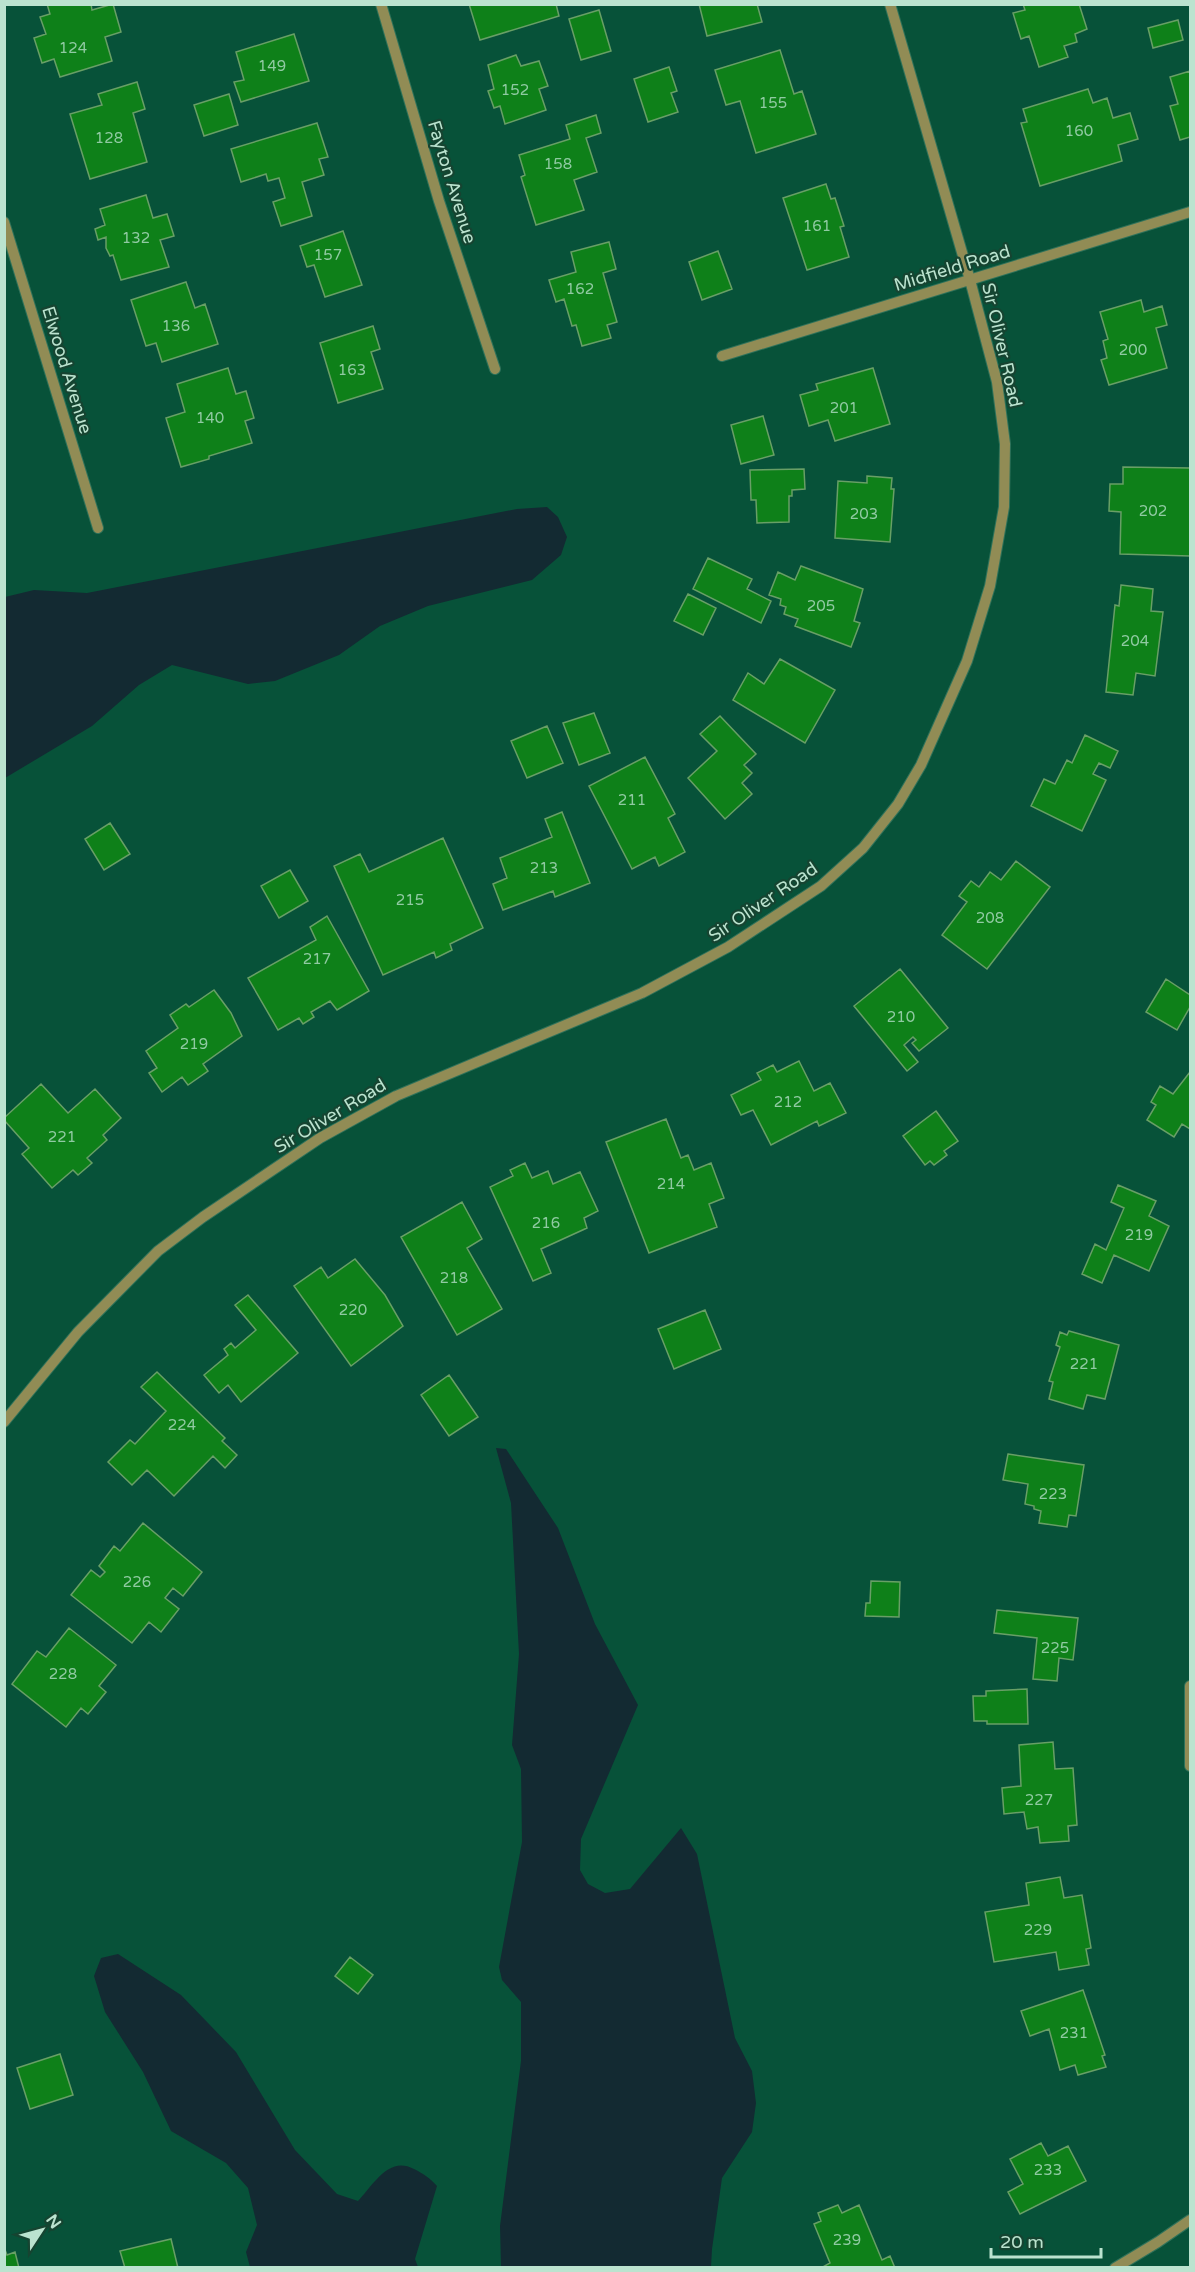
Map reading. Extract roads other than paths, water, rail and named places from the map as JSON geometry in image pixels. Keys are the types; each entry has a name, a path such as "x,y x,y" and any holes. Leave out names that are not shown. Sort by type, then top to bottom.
{"street":[{"name":"Fayton Avenue","path":"381,4 439,201 495,369"},
{"name":"Sir Oliver Road","path":"4,1422 78,1332 158,1251 203,1217 320,1138 396,1096 642,993 728,947 821,886 863,848 898,804 921,765 967,661 990,586 1004,507 1005,444 997,382 970,280 890,4"},
{"name":"Midfield Road","path":"722,356 1191,212"},
{"name":"Elwood Avenue","path":"4,222 98,528"},
{"path":"1191,1686 1191,1766"},
{"path":"1115,2268 1191,2220"}],"water":[{"path":"547,507 558,517 567,537 561,555 532,580 428,606 380,626 339,655 275,681 248,684 172,665 139,685 92,726 5,778 5,597 34,590 87,593 517,509"},
{"path":"496,1448 506,1449 558,1528 595,1624 638,1705 581,1839 580,1870 588,1884 605,1893 630,1889 681,1828 697,1854 735,2038 752,2071 756,2103 752,2132 722,2178 711,2267 501,2267 500,2226 521,2061 521,2002 502,1980 499,1967 522,1842 521,1769 512,1745 519,1654 511,1503"},
{"path":"118,1954 181,1995 236,2052 295,2150 337,2194 358,2201 382,2174 397,2166 414,2169 427,2176 437,2186 415,2259 418,2267 250,2267 246,2252 257,2225 248,2188 226,2163 171,2131 143,2072 105,2012 94,1976 101,1958"}]}
